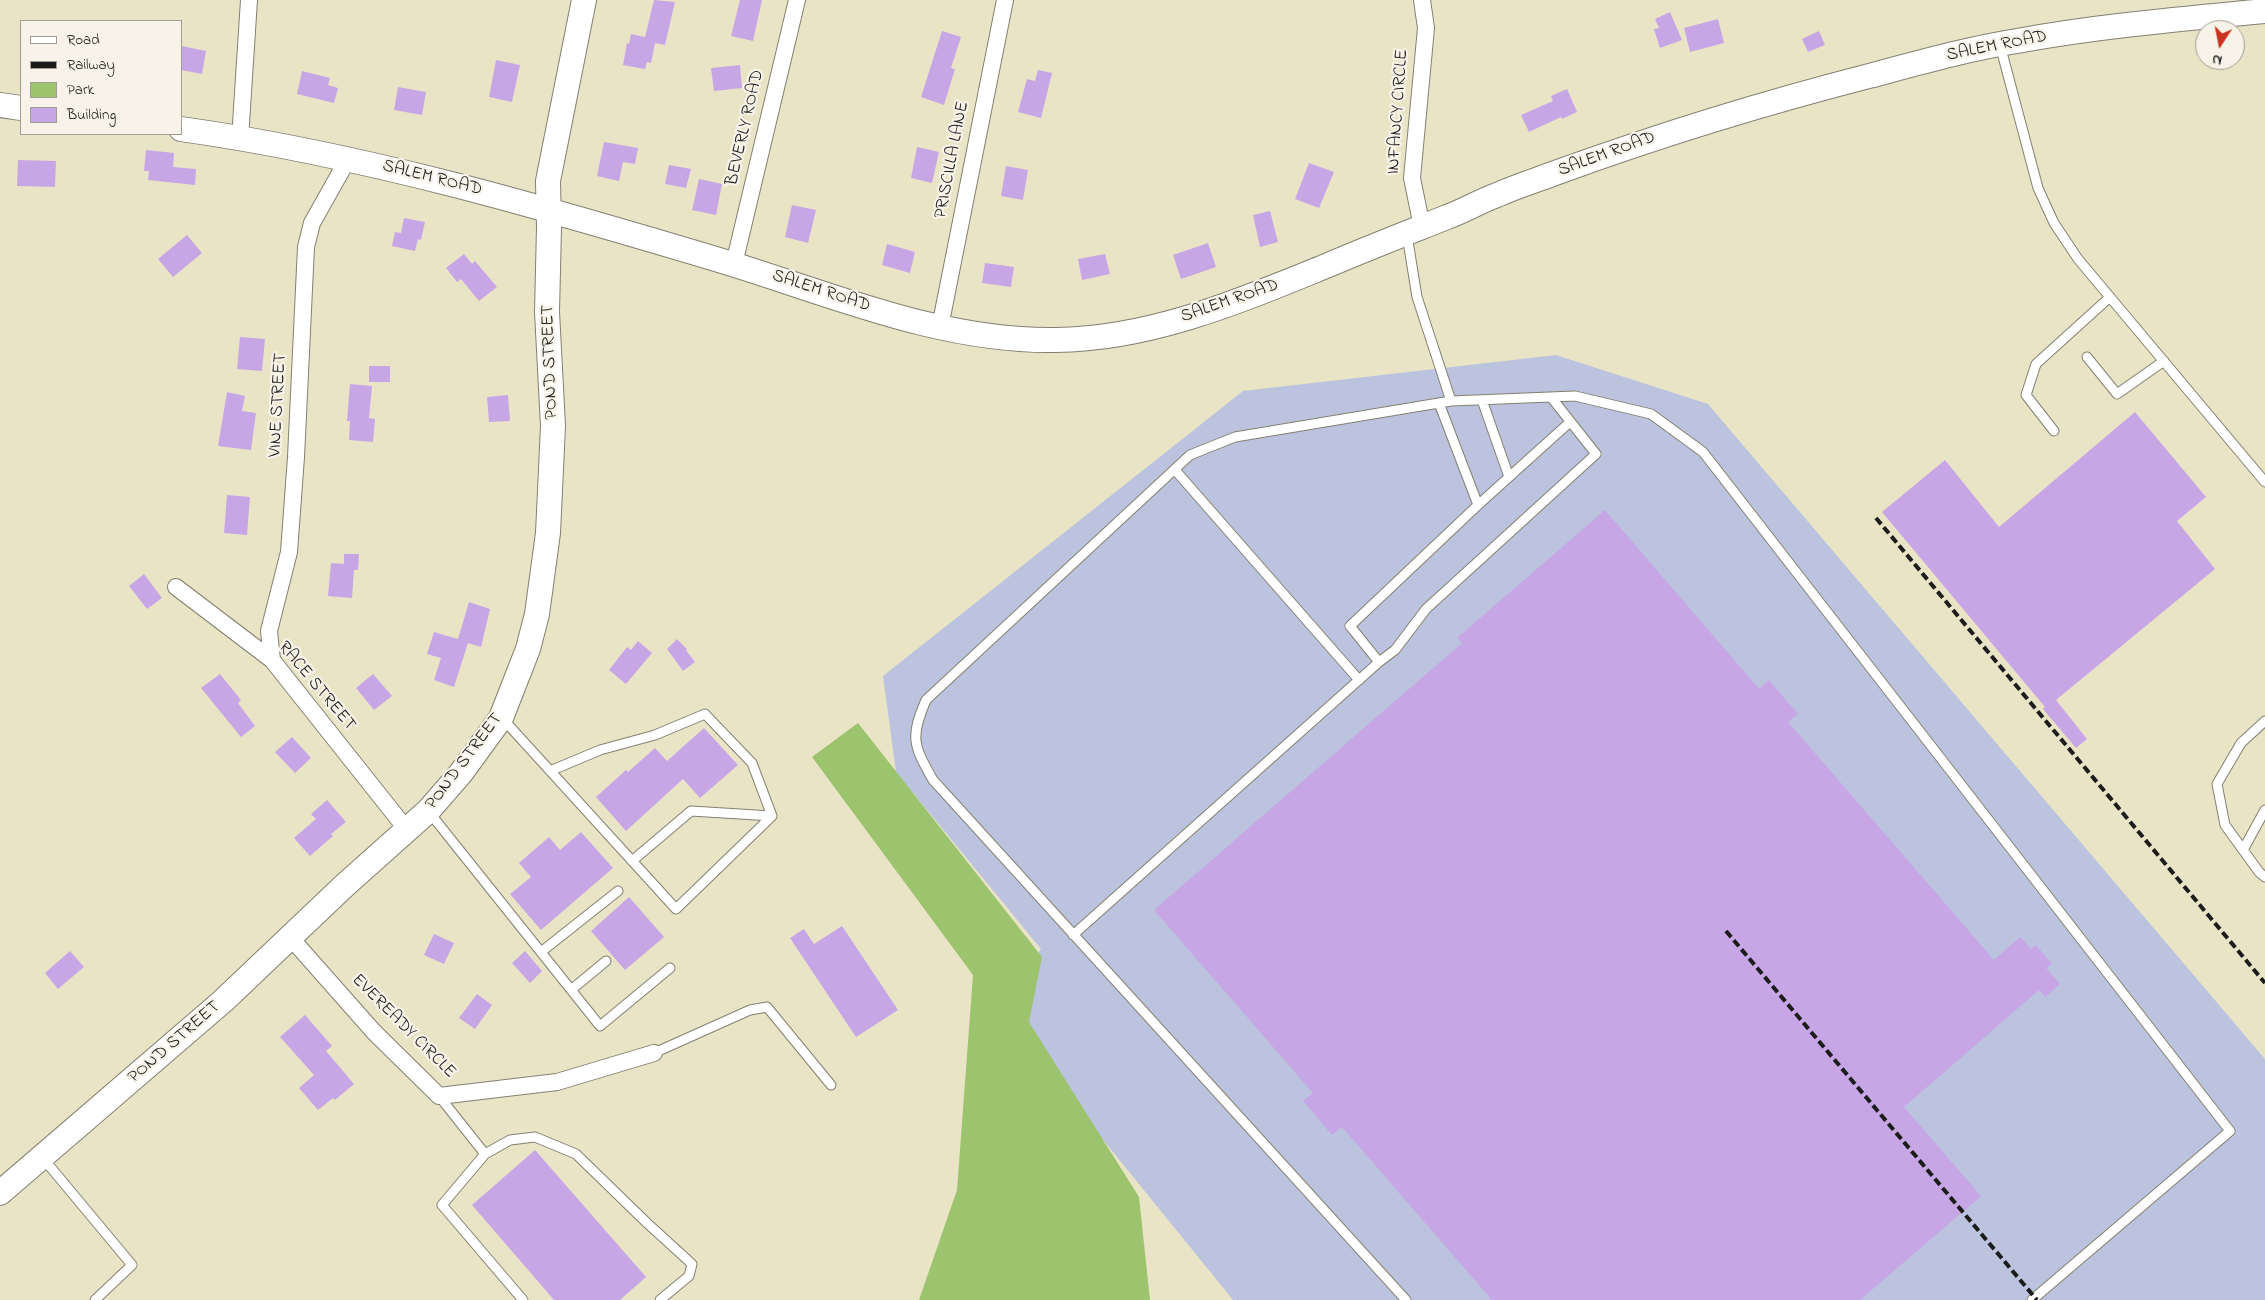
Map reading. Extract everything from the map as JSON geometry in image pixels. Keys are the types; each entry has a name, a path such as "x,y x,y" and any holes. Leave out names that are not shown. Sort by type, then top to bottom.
{"main road":[{"name":"POND STREET","path":"0,1193 223,1001 428,812 461,773 501,718 530,640 537,614 548,533 553,426 547,312 548,181 584,0"},
{"name":"SALEM ROAD","path":"182,129 348,159 430,177 734,264 875,310 940,327 979,335 1056,340 1124,334 1168,323 1254,295 1454,215 1492,196 1651,138 1804,93 2000,44 2117,26 2265,11"},
{"path":"0,105 20,108"}],"street":[{"path":"240,139 249,0"},
{"name":"BEVERLY ROAD","path":"734,264 797,0"},
{"name":"PRISCILLA LANE","path":"940,327 1005,0"},
{"name":"INFANCY CIRCLE","path":"1414,230 1412,178 1426,28 1422,0"},
{"name":"VINE STREET","path":"272,660 269,631 289,552 297,438 306,247 312,223 348,159"},
{"name":"RACE STREET","path":"176,586 272,660 407,830"},
{"name":"EVEREADY CIRCLE","path":"290,938 374,1032 439,1096 557,1082 654,1053"}],"lane":[{"path":"2000,44 2038,188 2054,223 2078,258 2265,482"},
{"path":"1414,230 1417,298 1451,401"},
{"path":"2054,431 2026,395 2036,364 2110,297"},
{"path":"2087,357 2117,394 2164,361"},
{"path":"1406,1300 933,780 921,760 914,739 926,700 1190,455 1235,437 1451,401 1575,396 1651,414 1703,452 2230,1131 2032,1300"},
{"path":"1073,935 1379,662 1395,650 1426,609 1596,454 1551,397"},
{"path":"1482,400 1509,477"},
{"path":"1439,403 1478,504"},
{"path":"1379,662 1350,626 1478,504 1570,422"},
{"path":"1174,470 1359,680"},
{"path":"550,771 600,750 655,735 705,714 752,764 772,816"},
{"path":"501,718 676,909 772,816"},
{"path":"2265,721 2241,743 2217,784 2225,824 2259,872 2265,876"},
{"path":"2243,850 2265,810"},
{"path":"632,862 691,811 772,816"},
{"path":"428,812 600,1026 670,968"},
{"path":"541,952 618,891"},
{"path":"571,990 606,961"},
{"path":"654,1053 750,1010 767,1007 831,1085"},
{"path":"439,1096 485,1154"},
{"path":"523,1300 442,1205 485,1154 510,1140 536,1137 576,1154 692,1264 689,1276 660,1300"},
{"path":"42,1157 132,1265 95,1300"}],"shaded area":[{"path":"1556,355 1708,404 2265,1059 2265,1300 1233,1300 997,1009 1041,949 896,772 883,676 1243,391"}],"green space":[{"path":"858,723 1042,957 1029,1022 1139,1197 1150,1300 919,1300 957,1190 973,975 812,757"}],"building":[{"path":"654,0 675,2 665,45 655,43 651,63 647,62 645,69 623,65 627,43 629,44 631,34 645,37"},
{"path":"740,0 762,0 753,41 731,36"},
{"path":"1670,12 1682,40 1660,48 1654,29 1659,28 1655,19"},
{"path":"1718,19 1724,43 1690,52 1684,28"},
{"path":"942,31 961,37 951,68 955,69 944,105 921,97"},
{"path":"1819,31 1825,45 1808,52 1802,39"},
{"path":"182,46 206,51 202,74 182,70"},
{"path":"496,60 520,65 512,102 489,97"},
{"path":"740,65 742,88 714,91 711,68"},
{"path":"1038,70 1052,73 1041,118 1018,112 1027,79 1035,81"},
{"path":"302,71 330,78 328,85 338,88 334,103 297,94"},
{"path":"398,87 426,92 422,115 394,110"},
{"path":"1567,89 1577,112 1562,119 1561,117 1529,132 1521,115 1553,101 1551,96"},
{"path":"604,142 638,148 635,164 623,162 619,181 597,176"},
{"path":"917,147 939,152 932,183 911,178"},
{"path":"146,150 174,153 173,167 196,169 195,185 148,180 149,171 144,171"},
{"path":"18,160 56,161 55,187 17,186"},
{"path":"1309,163 1334,172 1319,208 1295,199"},
{"path":"669,165 691,169 686,188 665,184"},
{"path":"1006,166 1028,170 1023,200 1001,196"},
{"path":"699,179 722,184 716,215 692,210"},
{"path":"792,205 816,210 808,243 785,237"},
{"path":"1270,211 1278,242 1260,247 1253,215"},
{"path":"404,218 425,222 421,240 418,239 415,251 392,246 395,232 401,233"},
{"path":"187,235 202,253 173,277 158,259"},
{"path":"1208,243 1216,267 1181,279 1173,255"},
{"path":"887,244 915,252 910,273 882,265"},
{"path":"464,254 472,264 475,261 497,287 479,301 461,279 457,282 446,268"},
{"path":"1105,254 1110,274 1082,280 1078,259"},
{"path":"985,263 1014,267 1011,287 982,283"},
{"path":"240,337 265,339 262,371 237,369"},
{"path":"369,366 390,366 390,382 369,382"},
{"path":"350,384 372,386 369,418 375,419 373,442 349,440 350,421 347,421"},
{"path":"227,392 245,396 242,411 256,413 251,450 218,446"},
{"path":"508,395 510,421 489,422 487,397"},
{"path":"2135,412 2206,497 2177,521 2215,569 2056,700 2087,739 2076,748 2043,709 2045,707 1882,512 1945,460 1999,527"},
{"path":"227,495 250,497 247,535 224,533"},
{"path":"1605,510 1759,689 1769,680 1798,714 1788,722 1994,960 2020,937 2031,949 2036,945 2052,964 2046,968 2060,984 2045,997 2039,990 1904,1107 1981,1196 1860,1300 1492,1300 1342,1127 1332,1135 1303,1101 1313,1093 1154,910 1462,643 1457,638"},
{"path":"344,554 359,554 358,570 354,570 352,598 328,596 331,563 344,564"},
{"path":"144,574 162,598 147,609 129,586"},
{"path":"469,602 490,609 481,647 468,643 454,687 434,680 441,658 427,654 434,632 458,639"},
{"path":"677,639 687,649 695,662 683,671 667,649"},
{"path":"638,641 652,653 626,684 609,670 627,647 631,650"},
{"path":"220,674 241,700 238,703 255,726 241,737 201,688"},
{"path":"373,674 392,696 374,710 356,688"},
{"path":"704,728 738,765 700,798 683,779 626,831 596,797 626,770 628,772 655,748 667,761"},
{"path":"292,737 311,758 295,773 275,752"},
{"path":"327,800 346,822 331,834 333,836 310,856 294,838 316,819 311,814"},
{"path":"581,832 613,868 541,930 510,894 531,877 519,863 549,837 560,850"},
{"path":"629,897 664,937 625,970 591,931"},
{"path":"842,926 898,1010 856,1037 790,938 804,929 814,944"},
{"path":"434,934 454,943 444,964 424,955"},
{"path":"70,951 84,967 58,989 45,973"},
{"path":"525,951 542,971 530,983 512,963"},
{"path":"477,994 492,1005 475,1029 459,1018"},
{"path":"305,1015 332,1046 326,1051 354,1084 335,1100 333,1098 318,1110 299,1088 314,1075 280,1037"},
{"path":"535,1150 646,1277 620,1300 554,1300 472,1205"}],"railway":[{"path":"1876,518 2265,983"},
{"path":"1726,931 2037,1300"}]}
